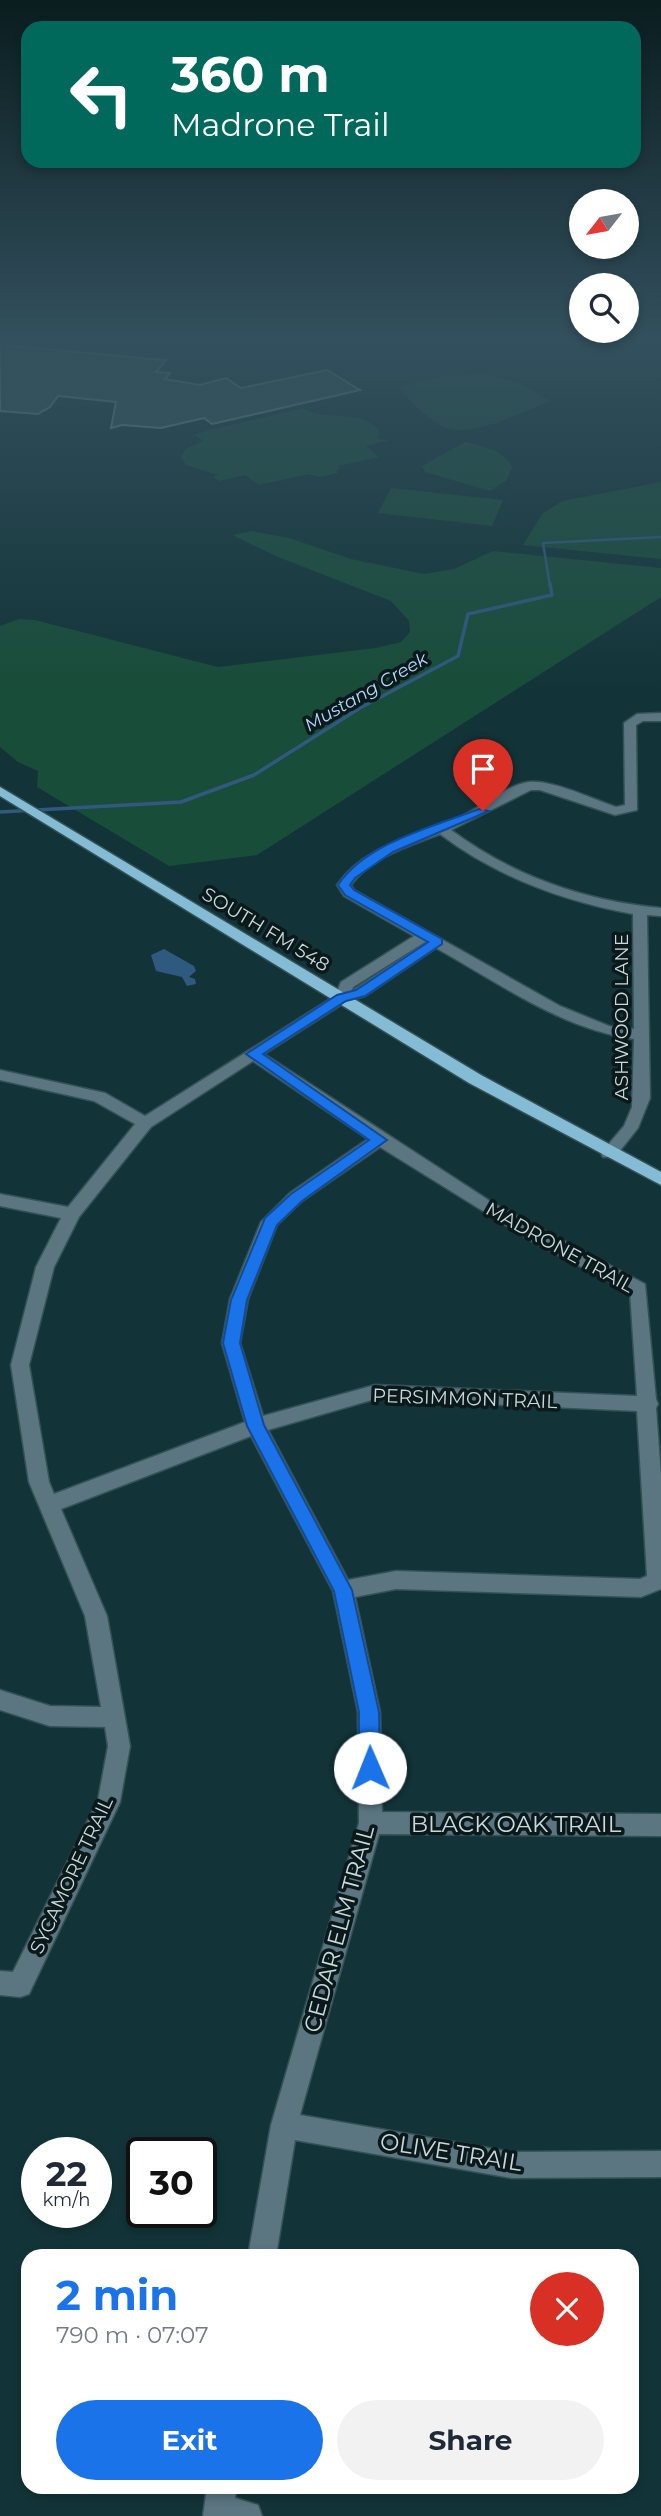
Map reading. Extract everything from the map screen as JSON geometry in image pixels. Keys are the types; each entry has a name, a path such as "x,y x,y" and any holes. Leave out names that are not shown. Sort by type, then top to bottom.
{"main road":[{"name":"SOUTH FM 548","path":"0,791 475,1079 661,1179"}],"street":[{"path":"643,1035 606,1030 572,1017 349,893 344,885 350,876 389,849 443,830 522,789 535,785 588,804 615,811 628,810 634,804 630,723 636,718 661,718"},
{"path":"443,830 464,846 555,891 594,903 661,912"},
{"name":"ASHWOOD LANE","path":"609,1153 629,1134 638,1117 642,1098 640,911"},
{"name":"SYCAMORE TRAIL","path":"10,1984 109,1802 119,1746 96,1616 39,1482 20,1365 45,1267 72,1214 145,1123 342,998 360,993 431,938"},
{"name":"MADRONE TRAIL","path":"253,1054 379,1140 567,1255 639,1289 649,1404 658,1581 641,1588 396,1580 343,1590"},
{"path":"0,1075 99,1097 145,1123"},
{"name":"CEDAR ELM TRAIL","path":"263,2249 284,2125 371,1823 369,1712 343,1590 256,1426 232,1343 239,1300 270,1222 296,1197 379,1140"},
{"path":"0,1200 72,1214"},
{"name":"PERSIMMON TRAIL","path":"48,1505 256,1426 375,1392 649,1404"},
{"path":"0,1700 50,1716 114,1717"},
{"name":"BLACK OAK TRAIL","path":"371,1823 661,1825"},
{"name":"OLIVE TRAIL","path":"284,2125 512,2165 661,2164"}],"green space":[{"path":"181,457 377,457 338,466 338,473 320,477 308,474 259,485 245,475 219,481 213,477 218,475 186,465"},
{"path":"437,457 505,457 512,467 507,480 490,491 425,472 422,466"},
{"path":"661,482 661,559 523,545 542,514 562,501"},
{"path":"391,488 503,500 492,526 378,513"},
{"path":"252,531 289,538 351,559 424,574 454,569 493,551 661,568 661,597 257,855 169,866 37,787 38,771 18,762 0,747 0,626 19,619 35,620 218,667 375,648 401,642 410,632 409,621 391,601 278,557 232,535"}],"water":[{"path":"164,949 194,966 196,971 189,977 195,979 196,984 187,986 182,977 156,971 151,955"}],"waterway":[{"name":"Mustang Creek","path":"550,586 543,543 661,537"},
{"name":"Mustang Creek","path":"0,812 181,802 254,775 360,708 458,656 468,614 552,595 550,584"}],"route":[{"path":"370,1768 369,1712 343,1590 256,1426 232,1343 239,1300 270,1222 296,1197 379,1140 253,1054 342,998 360,993 437,941 349,893 344,885 350,876 389,849 443,830 483,811"}]}
